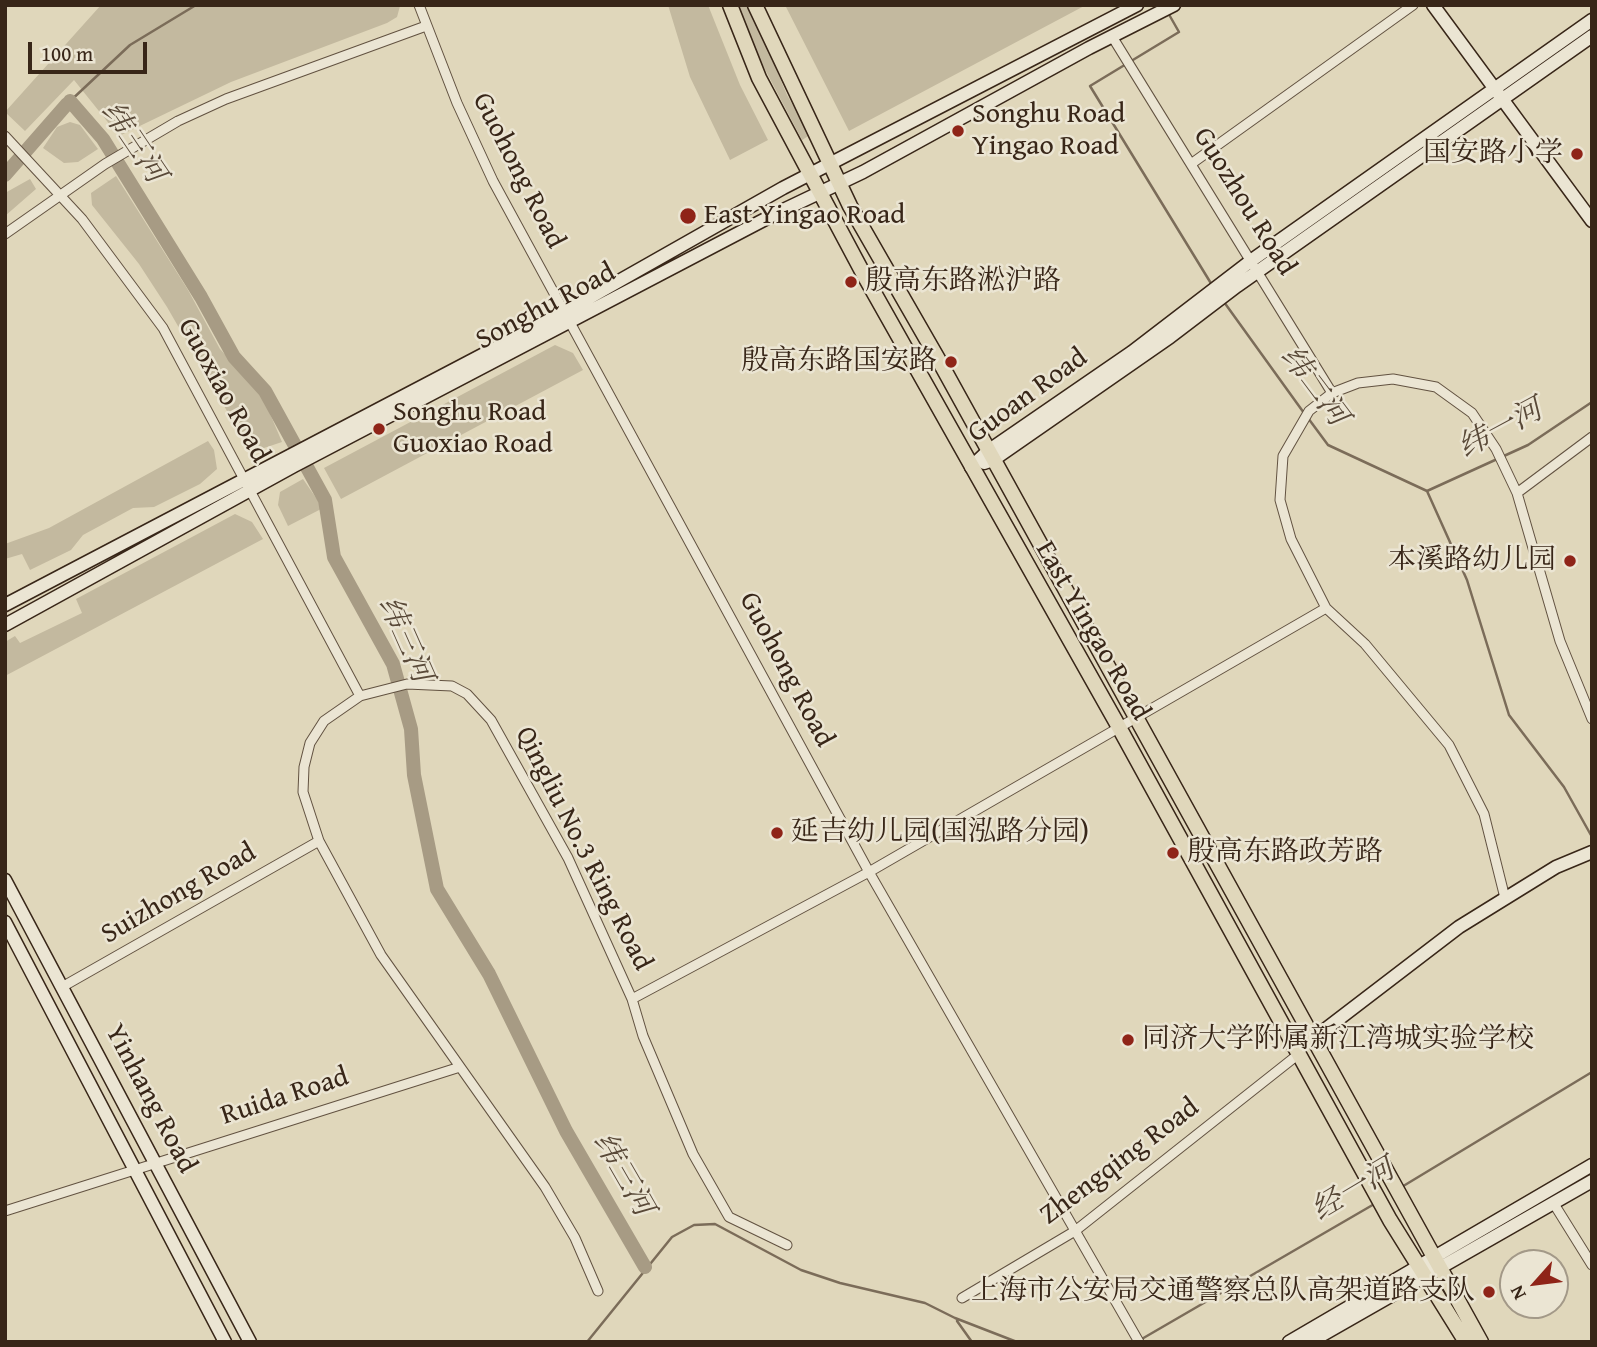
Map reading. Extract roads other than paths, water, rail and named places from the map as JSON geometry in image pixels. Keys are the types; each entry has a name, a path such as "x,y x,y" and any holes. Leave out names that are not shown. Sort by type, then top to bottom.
{"main road":[{"name":"East Yingao Road","path":"730,5 759,78 971,467 1120,729 1390,1220 1466,1342"},
{"name":"East Yingao Road","path":"755,5 830,166 1480,1342"},
{"name":"Songhu Road","path":"5,605 244,477 291,460 316,455 569,317 811,174 1137,5"},
{"name":"Songhu Road","path":"5,625 251,490 310,443 840,182 1174,5"},
{"path":"1433,5 1592,220"},
{"name":"Guoan Road","path":"971,467 1498,94 1592,20"},
{"name":"Guoan Road","path":"1498,94 1592,36"},
{"path":"1314,1038 1459,927 1556,867 1590,853"},
{"name":"Yinhang Road","path":"5,880 158,1163 250,1342"},
{"name":"Yinhang Road","path":"5,922 225,1342"},
{"path":"1437,1263 1592,1165"},
{"path":"1289,1342 1592,1181"},
{"path":"1310,1342 1421,1272"}],"street":[{"name":"Guohong Road","path":"419,5 472,138 869,872 1139,1342"},
{"path":"1191,164 1413,5"},
{"path":"1104,23 1112,38"},
{"path":"5,234 131,147 178,121 226,99 426,26"},
{"name":"Guozhou Road","path":"1112,38 1256,266 1332,393"},
{"name":"Guoxiao Road","path":"5,136 61,194 108,252 163,328 360,696"},
{"path":"1505,898 1484,814 1450,745 1365,644 1326,608 1292,539 1281,509 1279,486 1283,456 1310,411 1332,393 1358,383 1392,379 1436,387 1472,413 1496,449 1517,493 1560,642 1592,719"},
{"path":"1517,493 1592,437"},
{"path":"632,999 869,872 1326,608"},
{"name":"Qingliu No.3 Ring Road","path":"598,1292 575,1238 545,1187 381,955 319,841 303,792 304,766 310,743 324,721 360,696 390,688 430,683 452,686 467,694 480,707 504,739 568,858 632,999 643,1036 693,1154 729,1217 787,1245"},
{"name":"Suizhong Road","path":"62,987 319,841"},
{"name":"Zhengqing Road","path":"962,1298 1075,1231 1300,1053"},
{"name":"Ruida Road","path":"5,1211 460,1067"},
{"path":"1554,1203 1592,1265"}],"waterway":[{"name":"纬三河","path":"67,104 130,45 196,5"},
{"name":"纬二河","path":"1167,11 1179,32 1090,86 1212,285"},
{"name":"纬三河","path":"70,101 103,139 201,297 234,357 265,391 325,500 334,557 393,664 411,729 414,775 437,889 489,974 566,1131 645,1267"},
{"path":"5,175 67,104"},
{"name":"纬二河","path":"1224,302 1304,413"},
{"name":"纬一河","path":"1427,491 1528,445 1592,402"},
{"name":"纬二河","path":"1308,418 1328,445 1427,491 1467,580 1509,715 1564,787 1592,837"},
{"name":"经一河","path":"1400,1188 1592,1072"},
{"name":"经一河","path":"1140,1340 1376,1203"},
{"path":"587,1342 672,1237 694,1225 715,1224 801,1270 840,1283 925,1303 955,1318 1017,1342"},
{"path":"957,1321 972,1342"}],"place":[{"name":"Songhu Road Yingao Road","path":"958,131"},
{"name":"国安路小学","path":"1577,154"},
{"name":"East Yingao Road","path":"688,216"},
{"name":"殷高东路淞沪路","path":"851,282"},
{"name":"殷高东路国安路","path":"951,362"},
{"name":"Songhu Road Guoxiao Road","path":"379,429"},
{"name":"本溪路幼儿园","path":"1570,561"},
{"name":"延吉幼儿园(国泓路分园)","path":"777,833"},
{"name":"殷高东路政芳路","path":"1173,853"},
{"name":"同济大学附属新江湾城实验学校","path":"1128,1040"},
{"name":"上海市公安局交通警察总队高架道路支队","path":"1489,1292"}]}
